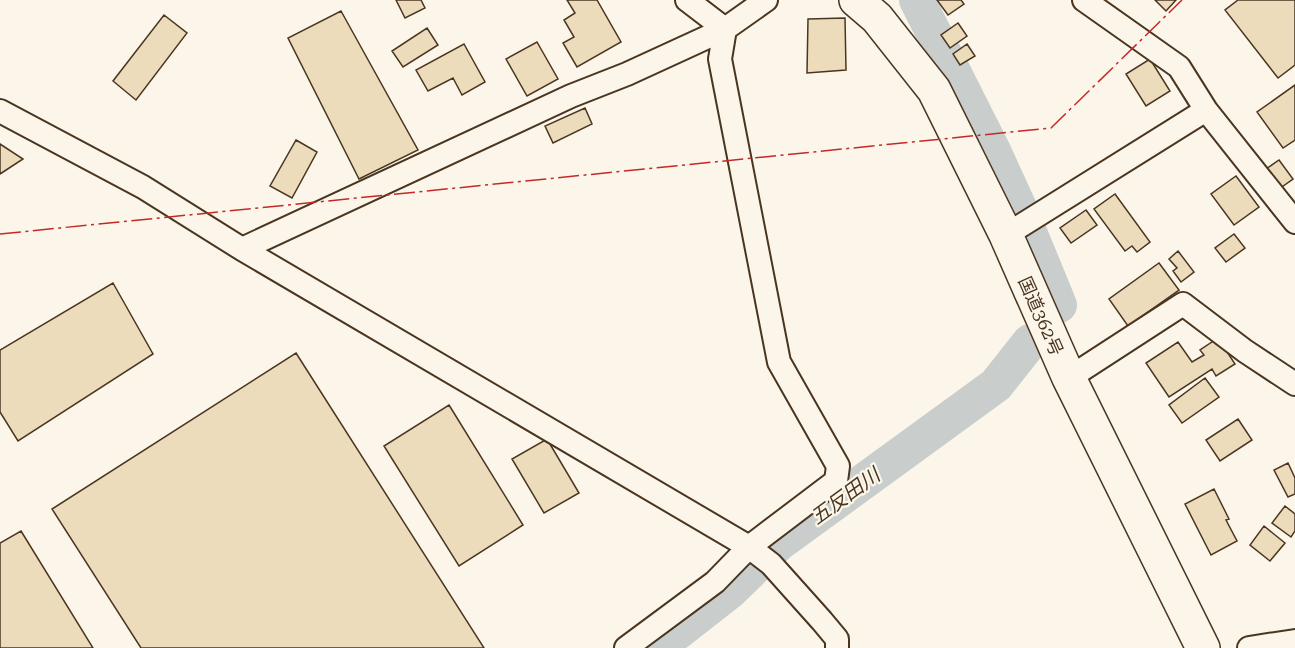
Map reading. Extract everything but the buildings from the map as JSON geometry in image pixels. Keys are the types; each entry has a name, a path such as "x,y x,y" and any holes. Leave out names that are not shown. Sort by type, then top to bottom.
{"highway":[{"name":"国道362号","path":"856,0 877,18 934,90 1006,235 1069,378 1203,648"}],"street":[{"path":"687,0 725,29"},
{"path":"242,249 572,96 627,74 725,29 766,0"},
{"path":"1084,0 1179,67 1206,110 1295,222"},
{"path":"626,648 715,582 750,547 836,482 838,466 779,362 720,59 725,29"},
{"path":"1006,235 1206,110"},
{"path":"0,111 142,187 242,249 750,547 771,564 837,639 837,648"},
{"path":"1069,378 1183,304 1245,351 1295,384"},
{"path":"1249,648 1295,641"}],"waterway":[{"name":"五反田川","path":"917,0 1020,210"},
{"name":"五反田川","path":"1029,232 1059,305"},
{"name":"五反田川","path":"657,648 731,590 779,543 996,385 1030,342"}],"power":[{"path":"0,234 1051,128 1182,0"}]}
